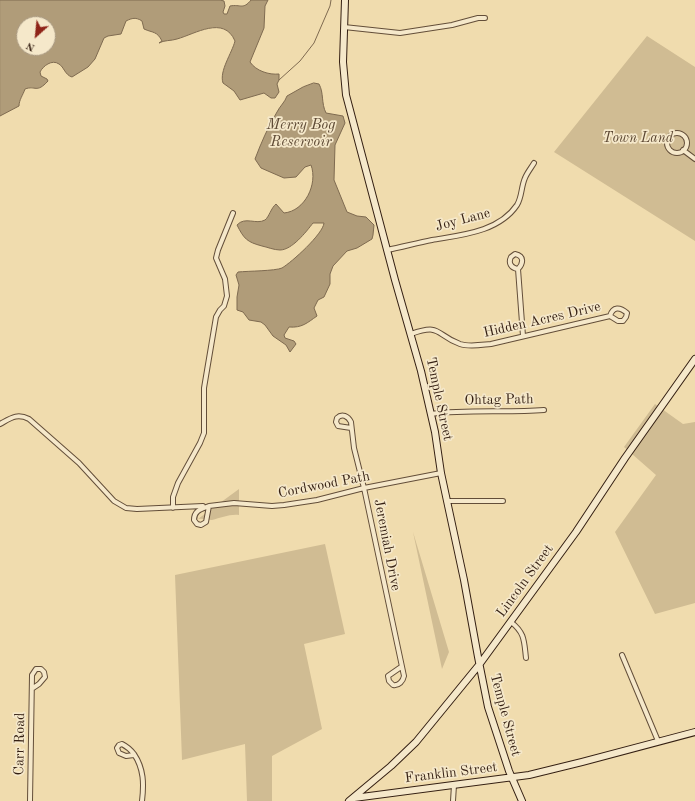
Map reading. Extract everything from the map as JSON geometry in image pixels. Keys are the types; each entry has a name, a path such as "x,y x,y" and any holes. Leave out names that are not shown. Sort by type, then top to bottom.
{"main road":[{"name":"Temple Street","path":"345,0 343,62 346,95 387,250 422,371 488,707 511,778 522,801"},
{"name":"Lincoln Street","path":"351,800 391,766 416,742 480,665 695,360"},
{"name":"Franklin Street","path":"351,800 511,778 582,762 695,732"}],"street":[{"path":"344,26 400,33 452,25 478,18 485,18"},
{"path":"676,133 684,137 686,143 683,150 676,153 670,151 667,142 670,136 676,133"},
{"path":"683,150 695,159"},
{"name":"Joy Lane","path":"387,250 455,237 486,228 499,222 508,215 517,204 521,196 525,178 534,163"},
{"path":"174,508 173,497 178,483 204,433 204,388 216,317 224,306 227,296 225,279 216,258 234,213"},
{"path":"518,269 523,336"},
{"name":"Hidden Acres Drive","path":"411,334 422,330 432,329 460,344 473,346 490,344 610,316"},
{"name":"Ohtag Path","path":"431,414 446,412 544,410"},
{"path":"0,424 19,415 29,419 79,463 114,501 126,508 137,509 210,506"},
{"name":"Jeremiah Drive","path":"351,428 404,676 397,685 393,684 389,681 388,676 402,667"},
{"name":"Cordwood Path","path":"210,506 206,522 201,525 197,524 194,520 196,512 210,506 234,503 272,506 284,505 317,500 364,488 441,473"},
{"path":"447,501 503,500"},
{"path":"510,622 518,628 522,634 526,658"},
{"path":"622,656 658,741"},
{"name":"Carr Road","path":"30,801 33,688 32,675 36,670 41,669 44,672 45,678 33,688"},
{"path":"134,755 142,770 142,801"},
{"path":"452,801 454,785"}],"green space":[{"name":"Town Land","path":"647,36 695,67 695,241 554,152"},
{"path":"655,404 683,424 695,422 695,603 655,614 615,532 656,475 624,447"},
{"path":"239,489 239,515 212,520 198,519"},
{"path":"413,532 449,652 442,669"},
{"path":"325,544 345,634 304,644 322,729 272,756 272,801 247,801 245,744 182,760 175,575"}],"water":[{"path":"0,0 220,0 224,1 225,6 223,12 224,14 227,14 230,6 244,6 251,0 268,0 265,6 264,28 250,62 263,72 279,74 277,84 279,92 275,98 271,98 264,93 240,100 234,91 223,83 222,78 224,68 235,41 230,33 224,29 209,28 177,39 159,43 162,41 158,35 144,29 142,21 134,18 126,21 121,34 104,38 95,59 88,67 72,77 68,75 61,65 54,62 45,66 40,72 41,76 48,81 41,87 25,89 19,106 0,116"},
{"name":"Merry Bog Reservoir","path":"314,83 319,84 321,87 326,113 343,116 345,123 335,145 334,180 347,212 357,216 366,217 374,225 372,239 357,248 347,251 333,266 330,274 330,284 324,297 318,300 314,308 317,316 301,326 289,327 284,335 285,338 294,341 296,344 290,352 286,345 273,336 265,325 261,322 249,320 243,312 237,310 239,285 236,275 238,272 282,268 293,260 313,240 324,223 313,223 294,244 280,250 249,241 244,237 237,225 243,221 258,222 265,220 276,204 284,213 291,211 304,202 308,195 313,180 311,165 305,167 296,177 284,178 261,168 255,159 271,123 287,96"}],"waterway":[{"path":"279,80 300,61 314,43 330,6 331,0"}]}
